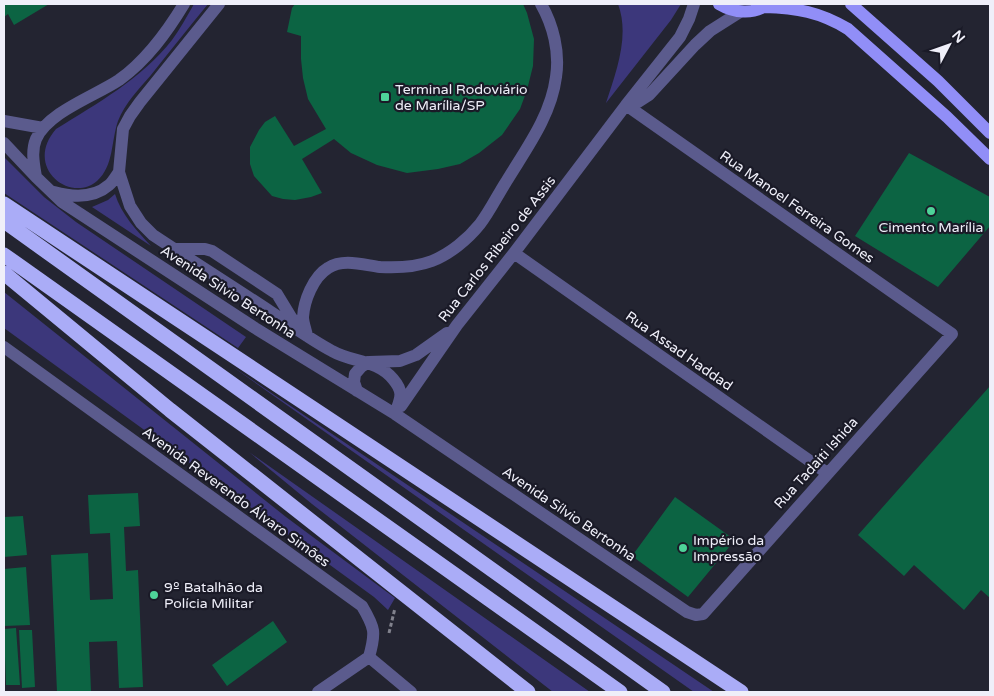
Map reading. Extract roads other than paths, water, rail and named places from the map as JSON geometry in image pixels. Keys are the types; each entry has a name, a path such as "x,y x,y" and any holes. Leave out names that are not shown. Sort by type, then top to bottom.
{"highway":[{"path":"4,204 742,692"},
{"path":"4,221 663,692"},
{"path":"4,255 620,692"},
{"path":"4,273 170,410 528,692"}],"main road":[{"path":"719,4 725,8 740,12 753,11 766,5 814,12 848,29 947,117 990,159"},
{"path":"851,4 938,81 990,132"}],"street":[{"path":"36,177 33,155 35,140 43,128 60,115 119,80 136,66 159,40 184,4"},
{"path":"49,190 68,196 88,195 109,185 119,172 123,129 130,116 219,4"},
{"path":"308,336 303,318 306,304 312,286 328,267 350,263 382,267 410,267 433,261 458,246 480,224 539,128 550,103 556,76 556,52 552,30 541,4"},
{"name":"Rua Carlos Ribeiro de Assis","path":"395,414 457,325 514,253 626,104 680,37 694,4"},
{"path":"626,104 635,104 649,95 710,31 740,12"},
{"name":"Rua Manoel Ferreira Gomes","path":"626,104 952,334"},
{"path":"4,122 43,128"},
{"name":"Avenida Sílvio Bertonha","path":"4,143 62,202 255,328 395,414 687,612 696,615 703,614"},
{"name":"Avenida Sílvio Bertonha","path":"119,172 130,206 141,223 153,235 334,352 369,362 392,378 399,387 402,396 395,414"},
{"path":"174,249 205,249 212,251 277,294 291,317 308,336"},
{"name":"Rua Assad Haddad","path":"514,253 827,473"},
{"path":"357,391 354,382 355,374 369,362 400,360 416,355 457,325"},
{"name":"Rua Tadaiti Ishida","path":"703,614 952,334"},
{"name":"Avenida Reverendo Álvaro Simões","path":"4,347 362,606 373,625 374,639 369,657"},
{"path":"318,692 369,657 412,692"}],"place":[{"name":"Terminal Rodoviário de Marília/SP","path":"385,97"},
{"name":"Cimento Marília","path":"931,211"},
{"name":"Império da Impressão","path":"683,548"},
{"name":"9º Batalhão da Polícia Militar","path":"154,595"}]}
